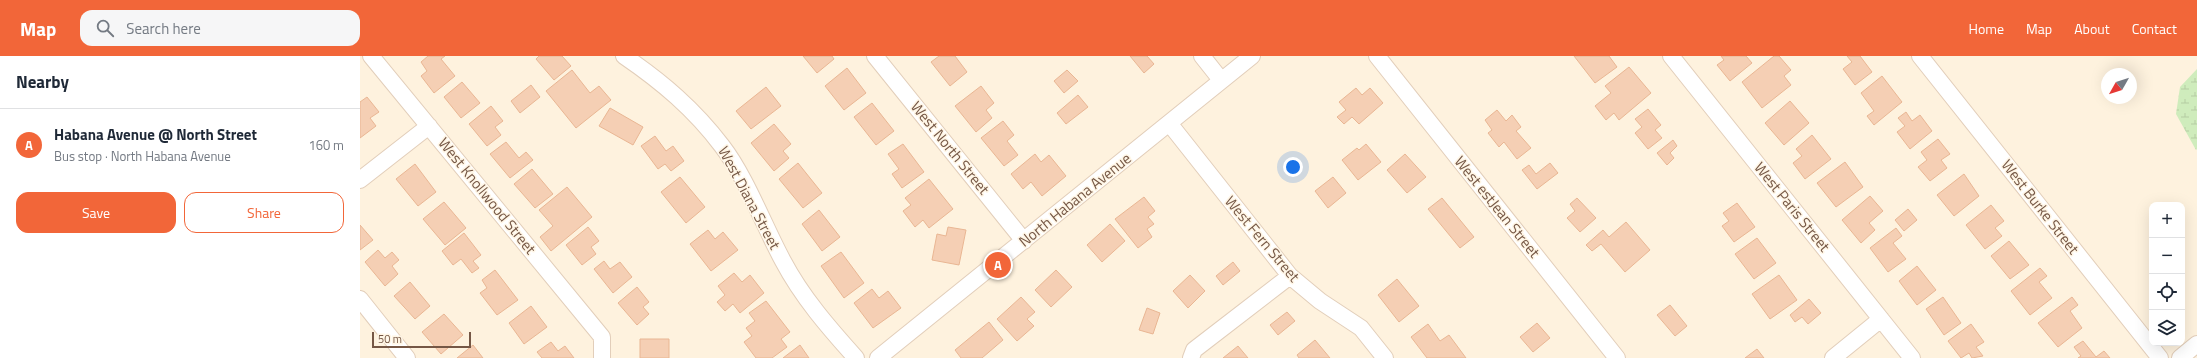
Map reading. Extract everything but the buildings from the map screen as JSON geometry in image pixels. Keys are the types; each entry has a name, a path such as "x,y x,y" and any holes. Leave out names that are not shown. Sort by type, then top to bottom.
{"street":[{"name":"West Knollwood Street","path":"371,56 602,336 602,358"},
{"name":"West Diana Street","path":"624,56 659,80 699,117 723,147 748,191 783,263 818,315 856,358"},
{"name":"West North Street","path":"875,56 1024,241"},
{"path":"1202,56 1222,80"},
{"name":"North Habana Avenue","path":"878,358 1252,56"},
{"name":"West estJean Street","path":"1377,56 1618,358"},
{"name":"West Paris Street","path":"1671,56 1912,358"},
{"name":"West Burke Street","path":"1920,56 2160,358"},
{"name":"West Fern Street","path":"1169,123 1290,276 1320,302 1361,328 1385,358"},
{"path":"360,180 429,126"},
{"path":"1191,358 1194,350 1290,276"},
{"path":"360,299 407,358"},
{"path":"1833,358 1881,319"},
{"path":"2180,358 2197,344"}],"green space":[{"path":"2197,69 2196,150 2176,114 2180,87"}],"place":[{"name":"Habana Avenue @ North Street","path":"998,265"}]}
